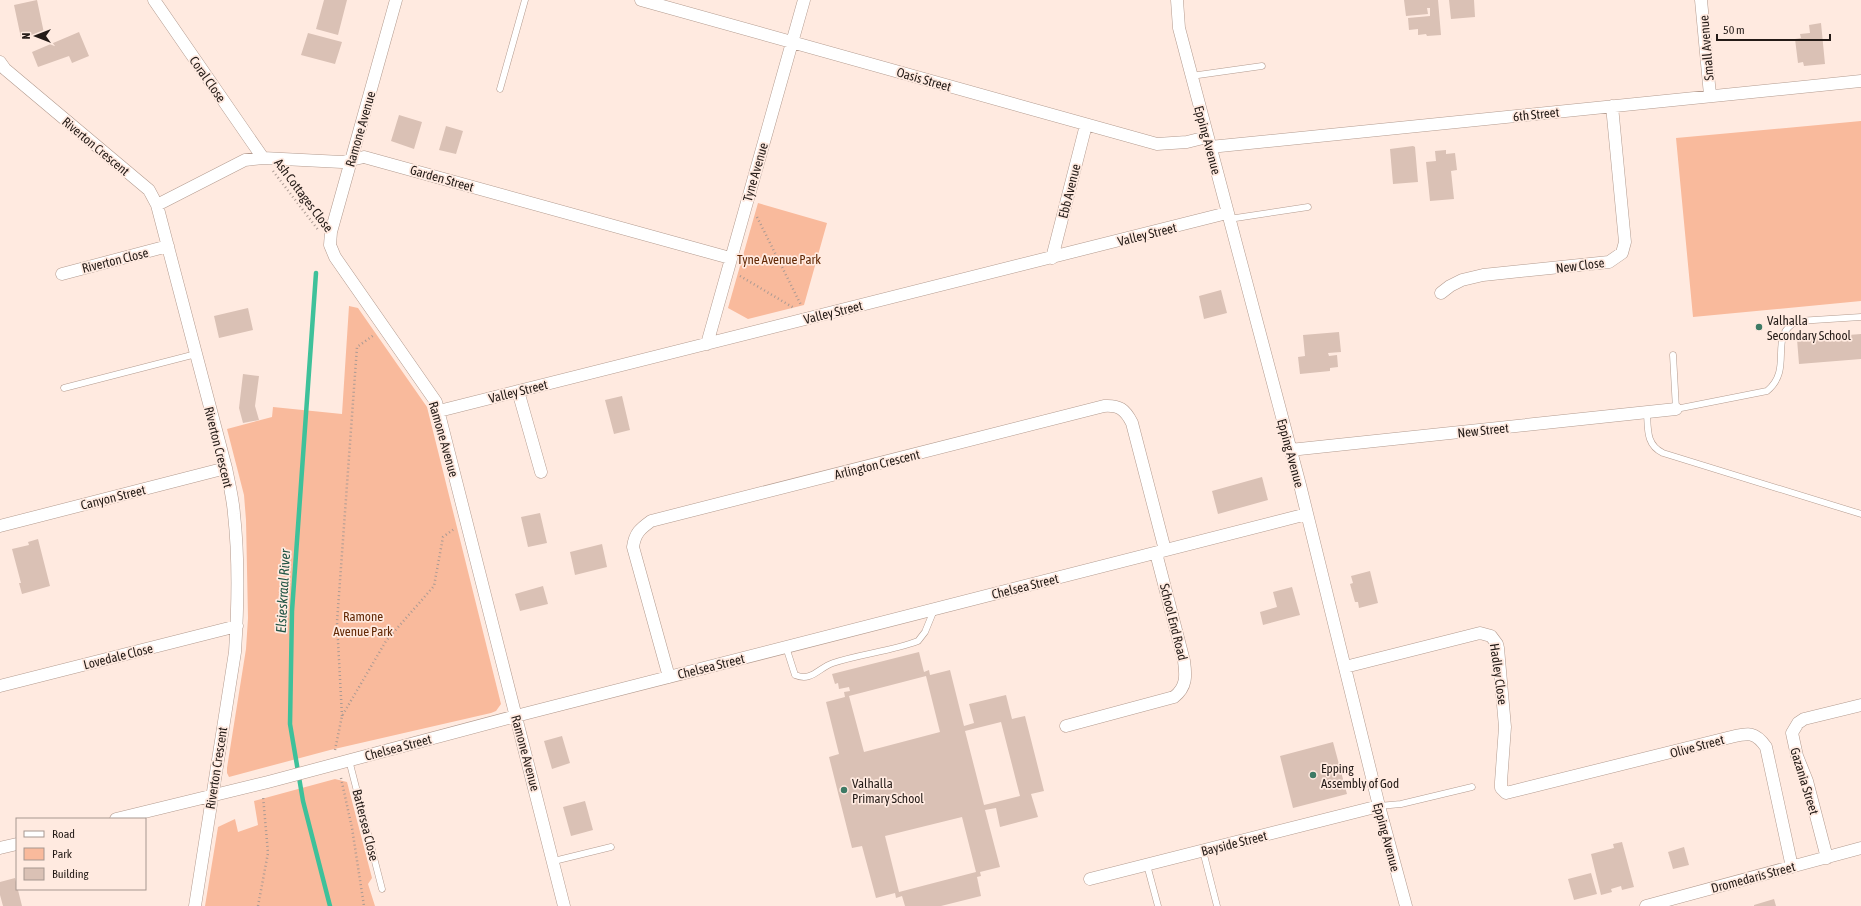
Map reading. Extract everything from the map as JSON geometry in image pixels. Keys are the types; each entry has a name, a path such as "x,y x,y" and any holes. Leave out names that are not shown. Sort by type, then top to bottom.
{"street":[{"name":"Coral Close","path":"154,0 263,158"},
{"name":"Ramone Avenue","path":"396,0 331,232 330,245 335,257 436,402 554,861 564,906"},
{"name":"Oasis Street","path":"641,0 793,41 1157,144 1209,142"},
{"name":"Tyne Avenue","path":"707,344 730,258 804,0"},
{"name":"Epping Avenue","path":"1177,0 1179,28 1191,76 1307,514 1379,806 1406,906"},
{"name":"Small Avenue","path":"1701,0 1710,95"},
{"name":"Riverton Crescent","path":"0,62 5,69 149,190 157,205 226,468 234,512 237,550 237,626 235,652 211,795 195,906"},
{"name":"6th Street","path":"1209,142 1612,106 1861,81"},
{"name":"New Close","path":"1441,293 1450,286 1462,280 1483,275 1609,262 1622,253 1625,242 1612,106"},
{"name":"Ebb Avenue","path":"1052,258 1086,125"},
{"name":"Garden Street","path":"157,205 232,165 245,160 263,158 342,162 364,157 730,258"},
{"name":"Valley Street","path":"438,411 1052,258 1228,216"},
{"name":"Riverton Close","path":"62,274 168,246"},
{"path":"518,391 541,472"},
{"name":"Arlington Crescent","path":"669,677 633,547 635,536 640,528 651,521 1104,406 1113,405 1121,407 1127,412 1132,423 1160,551"},
{"name":"New Street","path":"1290,450 1676,409"},
{"name":"Canyon Street","path":"0,526 226,468"},
{"name":"Chelsea Street","path":"120,818 268,782 335,758 350,760 516,716 1307,514"},
{"name":"School End Road","path":"1066,726 1174,697 1185,685 1186,674 1184,660 1160,551"},
{"name":"Lovedale Close","path":"0,686 237,626"},
{"name":"Hadley Close","path":"1345,667 1480,633 1491,636 1497,644 1506,727 1501,782 1504,792"},
{"name":"Gazania Street","path":"1827,858 1807,781 1797,756 1792,733 1798,723 1804,719 1861,705"},
{"name":"Olive Street","path":"1504,792 1509,794 1731,737 1745,734 1753,735 1760,738 1766,747 1774,790 1792,867"},
{"name":"Bayside Street","path":"1090,879 1379,806"},
{"path":"0,848 16,844"},
{"name":"Dromedaris Street","path":"1646,906 1660,904 1861,848"}],"lane":[{"path":"500,89 525,0"},
{"path":"1191,76 1262,66"},
{"path":"1228,216 1308,207"},
{"path":"1673,355 1676,409 1767,391 1775,384 1780,372 1781,340 1783,334 1793,323 1798,321 1861,317"},
{"path":"64,388 196,354"},
{"path":"1647,412 1651,443 1656,450 1861,514"},
{"path":"786,647 795,675 801,678 808,678 832,663 918,641 925,632 934,610"},
{"name":"Battersea Close","path":"350,760 382,890"},
{"path":"1379,806 1401,804 1472,787"},
{"path":"554,861 611,847"},
{"path":"1203,851 1217,906"},
{"path":"1147,865 1158,906"}],"path":[{"name":"Ash Cottages Close","path":"263,158 330,245"},
{"path":"755,213 801,305"},
{"path":"738,275 799,311"},
{"path":"335,758 342,716 337,622 356,347 385,328"},
{"path":"342,716 386,642 434,586 443,537 466,520"},
{"path":"341,778 352,828 364,906"},
{"path":"258,906 268,853 263,795"}],"green space":[{"path":"1861,121 1861,301 1693,317 1676,138"},
{"name":"Tyne Avenue Park","path":"758,203 827,223 804,305 748,319 728,308"},
{"name":"Ramone Avenue Park","path":"349,306 358,308 427,407 501,704 496,711 491,713 330,750 229,777 227,768 246,649 248,618 244,495 227,429 272,417 273,407 342,414"},
{"path":"335,779 347,782 372,878 368,884 375,906 205,906 218,827 235,819 238,832 258,825 254,801"}],"building":[{"path":"37,0 44,33 21,38 14,5"},
{"path":"324,0 347,0 338,35 316,29"},
{"path":"1404,0 1438,0 1441,35 1418,35 1418,29 1409,30 1408,18 1430,16 1430,8 1427,8 1428,14 1406,16"},
{"path":"1449,0 1474,0 1475,17 1451,19"},
{"path":"1821,23 1825,64 1804,66 1803,62 1798,63 1795,39 1801,38 1800,34 1810,33 1809,25"},
{"path":"79,32 89,56 72,63 69,56 38,67 32,52"},
{"path":"308,33 342,42 335,64 301,55"},
{"path":"399,115 422,122 414,149 391,141"},
{"path":"446,126 463,131 456,154 439,150"},
{"path":"1415,147 1418,182 1393,184 1390,149"},
{"path":"1446,150 1446,154 1455,153 1457,170 1451,171 1454,199 1430,201 1426,162 1436,161 1435,151"},
{"path":"1221,290 1227,313 1204,319 1199,296"},
{"path":"248,308 253,330 219,338 214,316"},
{"path":"1339,332 1341,352 1328,353 1329,356 1337,355 1338,367 1330,368 1330,371 1300,374 1298,357 1305,356 1303,335"},
{"path":"1861,334 1861,359 1799,364 1797,339"},
{"path":"243,374 259,376 255,406 259,420 243,423 239,408"},
{"path":"622,396 630,430 614,434 605,400"},
{"path":"1262,477 1268,500 1218,514 1212,491"},
{"path":"540,513 547,543 528,547 521,517"},
{"path":"38,539 50,586 22,594 19,583 21,583 12,549 29,545 28,542"},
{"path":"602,544 607,567 575,575 570,552"},
{"path":"1370,571 1378,603 1359,608 1358,602 1355,602 1350,584 1353,583 1351,576"},
{"path":"543,586 548,604 520,611 515,594"},
{"path":"1292,587 1300,615 1263,625 1260,612 1277,607 1273,592"},
{"path":"919,652 924,672 929,670 930,675 950,670 964,726 974,723 969,704 1006,695 1012,719 1025,716 1044,791 1031,794 1038,817 1000,827 996,808 985,810 1000,867 980,872 981,876 977,877 981,896 941,906 905,906 902,896 896,898 895,893 876,898 862,846 852,848 829,757 839,754 826,702 845,697 844,692 850,691 849,687 839,689 838,683 835,684 832,674","holes":["926,676 940,732 864,752 849,696","1001,722 1020,796 984,805 965,731","962,817 976,872 899,892 885,836"]},
{"path":"562,736 570,763 552,769 544,741"},
{"name":"Epping Assembly of God","path":"1333,742 1347,794 1293,808 1280,756"},
{"path":"585,801 593,830 571,836 563,807"},
{"path":"1622,842 1634,887 1622,890 1621,886 1611,889 1612,892 1601,895 1591,854 1614,848 1613,844"},
{"path":"1684,847 1689,865 1673,869 1668,852"},
{"path":"1591,873 1597,894 1574,900 1568,879"},
{"path":"15,878 16,890 18,890 22,906 3,906 0,895 0,882"},
{"path":"1774,899 1776,906 1754,906 1754,905"}],"waterway":[{"name":"Elsieskraal River","path":"316,273 292,611 290,724 303,801 330,906"}],"place":[{"name":"Valhalla Secondary School","path":"1759,327"},
{"name":"Epping Assembly of God","path":"1313,775"},
{"name":"Valhalla Primary School","path":"844,790"}]}
